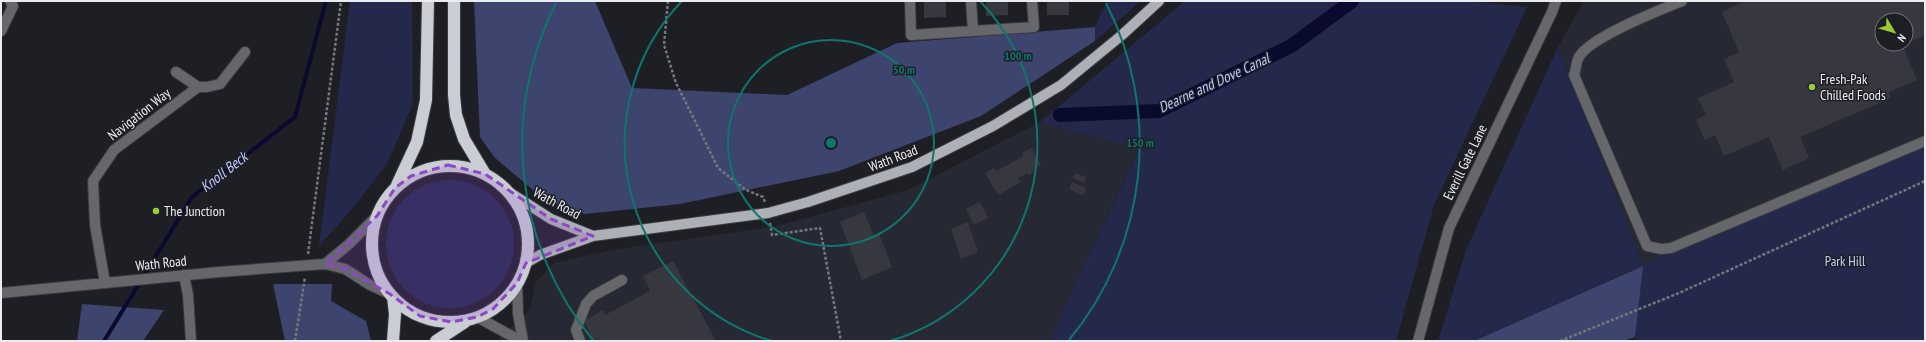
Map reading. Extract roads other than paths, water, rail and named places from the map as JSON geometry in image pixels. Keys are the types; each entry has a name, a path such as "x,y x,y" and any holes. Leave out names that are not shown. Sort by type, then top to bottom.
{"highway":[{"path":"396,188 417,142 426,100 428,61 428,1"},
{"path":"454,1 454,95 456,115 464,139 485,174"},
{"path":"436,341 472,318 493,309 502,301 517,283 526,263 528,244 526,225 520,208 509,192 498,182 485,174 467,167 448,166 429,168 411,176 396,188 385,201 377,216 372,236 373,257 379,277 392,296 406,308 435,320 452,322 472,318"},
{"path":"392,296 395,314 393,341"}],"main road":[{"name":"Wath Road","path":"526,263 540,254 592,236 768,213 808,202 898,172 956,146 1061,84 1122,35 1159,1"},
{"name":"Wath Road","path":"509,192 552,219 592,236"}],"street":[{"path":"1,31 13,6 10,1"},
{"path":"910,1 912,35 1034,27 1032,1"},
{"path":"971,1 973,31"},
{"name":"Everill Gate Lane","path":"1418,341 1449,228 1556,1"},
{"path":"1682,1 1638,19 1595,42 1579,57 1574,75 1647,246 1661,250 1671,248 1925,141"},
{"path":"176,72 198,87 216,86 220,84 245,52"},
{"name":"Navigation Way","path":"104,283 95,225 93,181 114,150 198,87"},
{"path":"324,264 349,244 377,216"},
{"name":"Wath Road","path":"1,292 307,264 324,264 345,269 392,296"},
{"path":"184,275 188,295 191,341"},
{"path":"580,341 576,330 586,304 593,296 622,280"},
{"path":"517,283 518,313 522,341"},
{"path":"472,318 522,341"}],"waterway":[{"name":"Knoll Beck","path":"104,341 192,197 295,117 326,1"},
{"name":"Dearne and Dove Canal","path":"1060,115 1159,111 1291,46 1352,1"}],"place":[{"name":"Fresh-Pak Chilled Foods","path":"1812,87"},
{"name":"The Junction","path":"156,211"}],"park label":[{"name":"Park Hill","path":"1845,261"}]}
